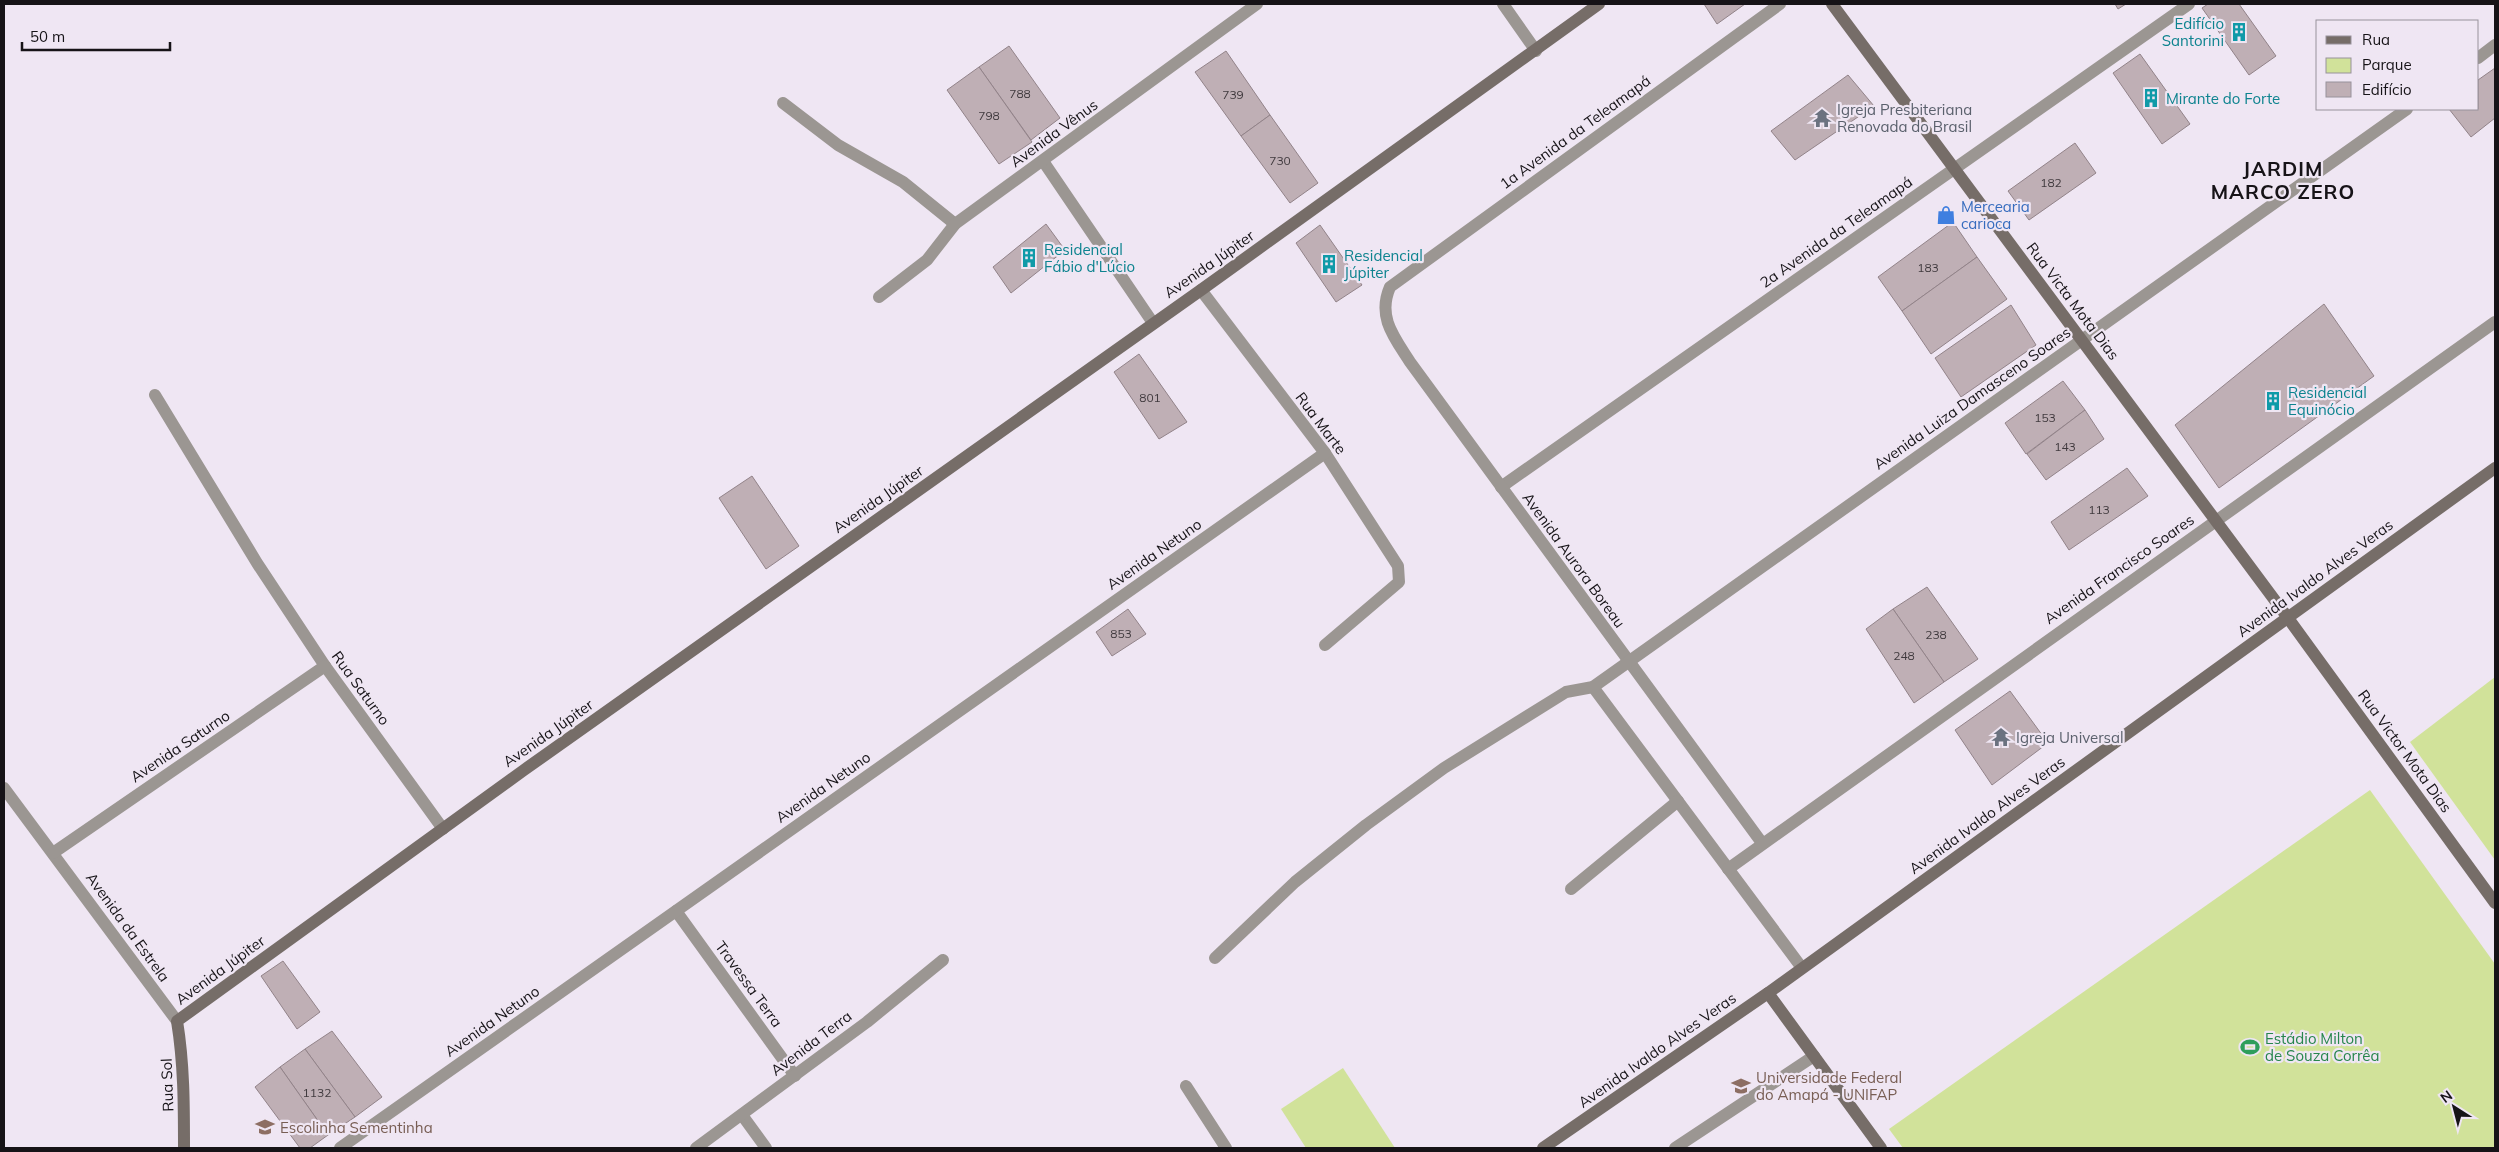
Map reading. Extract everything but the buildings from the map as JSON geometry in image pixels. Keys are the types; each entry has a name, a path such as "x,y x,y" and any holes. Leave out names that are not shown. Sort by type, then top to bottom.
{"main road":[{"name":"Avenida Júpiter","path":"177,1021 1153,322 1201,290 1536,51 1599,4"},
{"name":"Rua Victa Mota Dias","path":"1832,4 2288,618"},
{"name":"Avenida Ivaldo Alves Veras","path":"1543,1148 1768,993 2495,468"},
{"name":"Rua Victor Mota Dias","path":"2288,618 2495,903"},
{"path":"1768,993 1881,1148"},
{"name":"Rua Sol","path":"177,1021 184,1086 184,1148"}],"street":[{"name":"Avenida Vênus","path":"879,297 927,260 955,224 1257,4"},
{"path":"1503,4 1536,51"},
{"name":"1a Avenida da Teleamapá","path":"1390,287 1780,4"},
{"name":"2a Avenida da Teleamapá","path":"1501,487 2189,4"},
{"path":"2479,57 2495,46"},
{"path":"782,102 838,146 903,182 955,224"},
{"name":"Avenida Luiza Damasceno Soares","path":"1593,687 2405,110"},
{"path":"1043,161 1153,322"},
{"name":"Avenida Aurora Boreau","path":"1390,287 1384,301 1386,319 1394,338 1762,843"},
{"name":"Rua Marte","path":"1201,290 1325,453 1395,560 1400,575 1399,582 1325,645"},
{"name":"Avenida Francisco Soares","path":"1728,869 2495,322"},
{"name":"Rua Saturno","path":"155,395 257,562 325,666 443,830"},
{"name":"Avenida Netuno","path":"340,1148 1325,453"},
{"name":"Avenida Saturno","path":"54,852 325,666"},
{"path":"1215,958 1295,882 1366,825 1444,768 1566,692 1593,687 1802,968"},
{"name":"Avenida da Estrela","path":"4,788 54,852 177,1021"},
{"path":"1571,889 1678,801"},
{"name":"Travessa Terra","path":"676,911 795,1076"},
{"name":"Avenida Terra","path":"696,1148 795,1076 943,960"},
{"path":"1675,1148 1814,1056"},
{"path":"1186,1086 1226,1148"},
{"path":"742,1115 766,1148"}],"green space":[{"path":"2495,677 2495,860 2410,742"},
{"name":"Estádio Milton de Souza Corrêa","path":"2370,790 2495,964 2495,1148 1903,1148 1889,1129"},
{"path":"1343,1068 1395,1148 1306,1148 1281,1109"}],"place":[{"name":"Edifício Santorini","path":"2239,32"},
{"name":"Mirante do Forte","path":"2151,98"},
{"name":"Igreja Presbiteriana Renovada do Brasil","path":"1822,118"},
{"name":"Mercearia carioca","path":"1946,215"},
{"name":"Residencial Fábio d'Lúcio","path":"1029,258"},
{"name":"Residencial Júpiter","path":"1329,264"},
{"name":"Residencial Equinócio","path":"2273,401"},
{"name":"Igreja Universal","path":"2001,737"},
{"name":"Estádio Milton de Souza Corrêa","path":"2250,1047"},
{"name":"Universidade Federal do Amapá - UNIFAP","path":"1741,1086"},
{"name":"Escolinha Sementinha","path":"265,1127"}],"district":[{"name":"JARDIM MARCO ZERO","path":"2283,180"}]}
